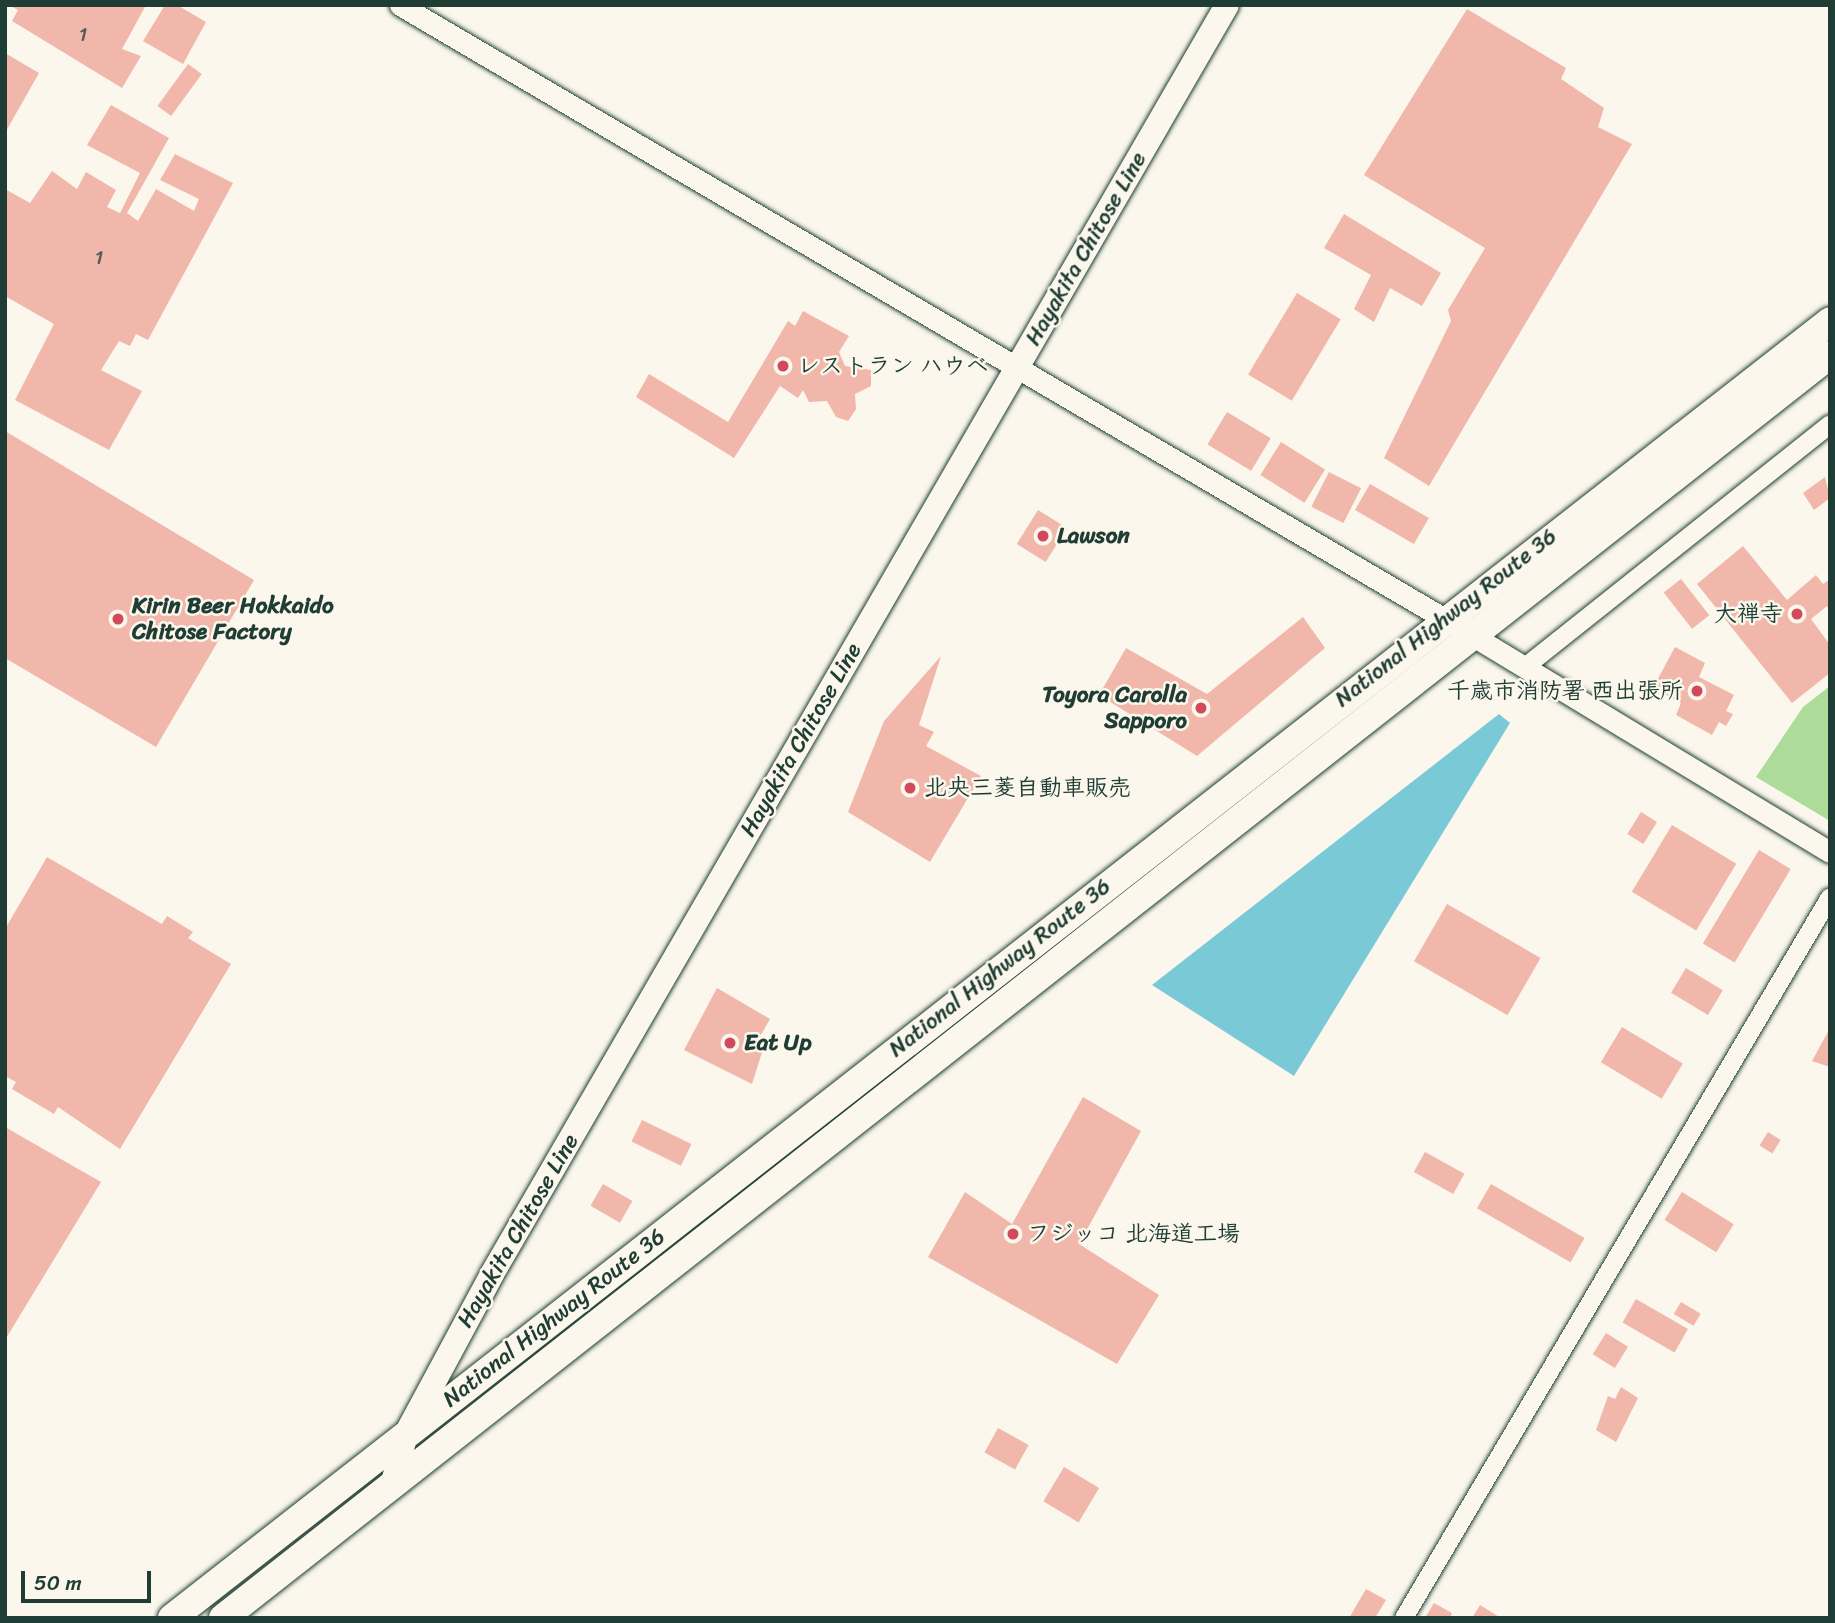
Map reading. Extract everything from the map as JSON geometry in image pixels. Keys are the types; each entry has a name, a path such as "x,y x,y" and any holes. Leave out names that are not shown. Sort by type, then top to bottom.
{"highway":[{"name":"National Highway Route 36","path":"172,1618 1445,619 1830,321"},
{"name":"National Highway Route 36","path":"223,1618 1830,355"}],"main road":[{"name":"Hayakita Chitose Line","path":"393,1482 406,1434 492,1274 1227,5"}],"street":[{"path":"400,5 1445,619 1830,852"},
{"path":"1525,667 1830,424"},
{"path":"1404,1618 1830,897"}],"green space":[{"path":"1830,686 1830,821 1756,777 1803,707"}],"water":[{"path":"1499,714 1510,723 1294,1076 1152,985"}],"building":[{"path":"9,5 146,5 122,49 141,56 122,88 12,21 18,10"},
{"path":"165,5 177,5 206,22 183,64 143,41"},
{"path":"1467,9 1566,68 1561,79 1604,108 1598,127 1632,144 1429,486 1384,458 1451,321 1448,310 1485,248 1364,175"},
{"path":"5,53 39,73 5,133"},
{"path":"188,64 202,74 171,116 157,106"},
{"path":"111,105 169,138 127,213 138,221 156,189 194,211 199,199 160,180 175,154 233,183 148,340 136,334 130,346 119,341 101,370 142,391 109,450 15,400 54,324 5,296 5,189 30,203 52,171 77,189 86,172 116,190 107,207 120,213 140,173 87,145"},
{"path":"1344,214 1441,273 1422,306 1390,288 1374,322 1354,309 1371,275 1324,248"},
{"path":"1297,293 1341,319 1292,401 1248,374"},
{"path":"803,311 849,336 839,352 845,366 871,370 871,386 855,394 856,409 848,421 836,417 827,401 809,402 803,390 798,398 780,386 734,458 636,397 649,374 728,422 788,321 795,326"},
{"path":"1227,412 1271,438 1251,471 1207,445"},
{"name":"Kirin Beer Hokkaido Chitose Factory","path":"5,431 254,580 156,747 5,658"},
{"path":"1281,442 1325,470 1304,503 1260,475"},
{"path":"1329,472 1361,488 1343,523 1311,507"},
{"path":"1825,477 1830,498 1814,510 1803,493"},
{"path":"1370,484 1429,518 1414,544 1355,510"},
{"name":"Lawson","path":"1038,510 1067,528 1046,562 1017,544"},
{"path":"1743,546 1787,600 1816,575 1823,584 1830,579 1830,612 1827,606 1811,619 1830,645 1830,673 1792,703 1697,584"},
{"path":"1681,579 1709,615 1692,629 1664,593"},
{"path":"1303,617 1325,648 1197,756 1099,695 1126,648 1207,694"},
{"path":"1675,647 1705,663 1699,677 1734,695 1726,711 1733,714 1726,726 1719,722 1712,735 1676,715 1681,703 1653,688"},
{"path":"941,656 919,725 934,732 926,746 981,776 930,862 848,812 884,721"},
{"path":"1641,812 1657,822 1643,844 1627,834"},
{"path":"1672,825 1736,864 1696,930 1632,892"},
{"path":"1759,850 1791,869 1735,962 1703,943"},
{"path":"47,857 162,924 167,916 193,932 188,938 231,964 120,1149 58,1107 54,1114 12,1089 16,1082 5,1076 5,929"},
{"path":"1447,904 1541,958 1508,1015 1414,961"},
{"path":"1686,968 1723,990 1708,1015 1671,993"},
{"path":"717,988 770,1019 758,1040 765,1043 752,1084 684,1050"},
{"path":"1622,1027 1683,1064 1662,1099 1601,1062"},
{"path":"1830,1028 1830,1067 1812,1061"},
{"name":"フジッコ 北海道工場","path":"1083,1097 1141,1131 1079,1244 1159,1295 1117,1364 928,1257 965,1192 1012,1224"},
{"path":"642,1120 691,1144 681,1166 631,1142"},
{"path":"5,1127 101,1182 5,1340"},
{"path":"1768,1132 1781,1140 1772,1154 1760,1146"},
{"path":"1425,1152 1464,1174 1453,1194 1414,1172"},
{"path":"603,1184 632,1201 620,1223 590,1206"},
{"path":"1491,1184 1585,1238 1571,1262 1477,1208"},
{"path":"1682,1192 1734,1224 1716,1252 1665,1220"},
{"path":"1636,1299 1688,1329 1674,1352 1622,1322"},
{"path":"1681,1302 1701,1314 1694,1326 1674,1314"},
{"path":"1606,1333 1628,1347 1615,1368 1593,1354"},
{"path":"1621,1387 1638,1398 1616,1442 1596,1430 1608,1396 1615,1399"},
{"path":"998,1428 1029,1445 1015,1469 984,1452"},
{"path":"1064,1467 1099,1488 1079,1522 1043,1501"},
{"path":"1366,1589 1386,1600 1375,1618 1349,1618"},
{"path":"1434,1603 1452,1613 1450,1618 1426,1616"},
{"path":"1480,1605 1501,1618 1472,1618"}],"place":[{"name":"レストラン ハウベ","path":"783,366"},
{"name":"Lawson","path":"1043,536"},
{"name":"大禅寺","path":"1797,614"},
{"name":"Kirin Beer Hokkaido Chitose Factory","path":"118,619"},
{"name":"千歳市消防署 西出張所","path":"1697,691"},
{"name":"Toyora Carolla Sapporo","path":"1201,708"},
{"name":"北央三菱自動車販売","path":"910,788"},
{"name":"Eat Up","path":"730,1043"},
{"name":"フジッコ 北海道工場","path":"1013,1234"}]}
